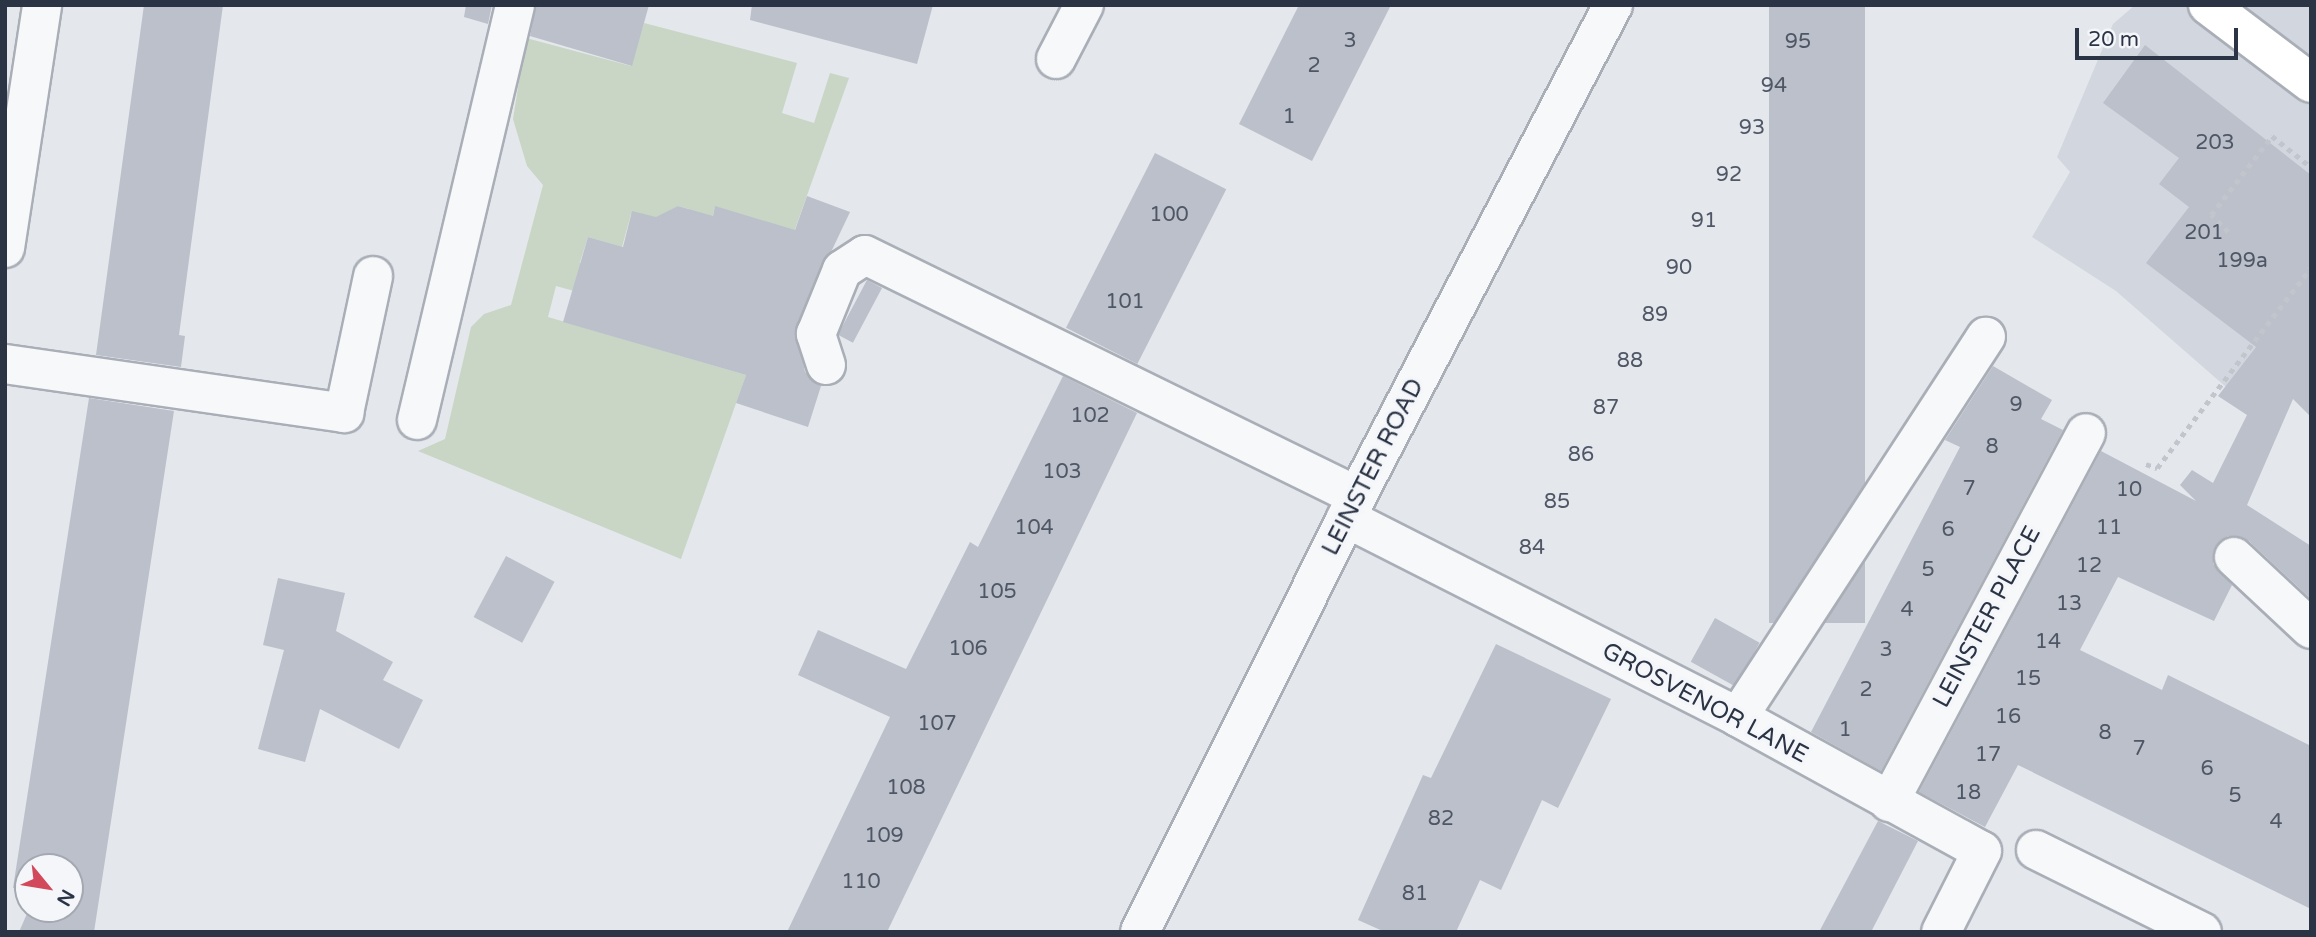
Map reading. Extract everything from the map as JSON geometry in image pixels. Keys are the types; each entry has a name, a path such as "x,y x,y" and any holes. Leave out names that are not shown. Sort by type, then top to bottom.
{"main road":[{"path":"2208,5 2311,83"}],"street":[{"path":"5,248 41,5"},
{"path":"417,420 515,5"},
{"path":"1056,59 1084,5"},
{"name":"LEINSTER ROAD","path":"1140,932 1352,507 1613,5"},
{"name":"GROSVENOR LANE","path":"826,365 817,334 842,270 865,255 1352,507 1982,851 1941,932"},
{"path":"5,364 344,413 373,276"},
{"path":"1738,717 1986,337"},
{"name":"LEINSTER PLACE","path":"1889,802 2086,433"},
{"path":"2234,557 2305,644"},
{"path":"2036,850 2202,932"}],"path":[{"path":"2228,232 2211,215 2272,136 2311,167"},
{"path":"2146,464 2157,468 2311,267"}],"shaded area":[{"path":"2135,5 2311,5 2311,278 2226,387 2116,291 2032,237 2070,172 2057,157 2113,24"}],"green space":[{"path":"644,23 797,63 782,113 814,123 830,73 849,78 785,257 774,224 715,207 708,234 689,209 678,206 662,219 631,214 622,247 588,237 580,262 585,294 556,286 548,317 746,375 681,559 418,451 445,439 471,327 484,314 511,305 543,185 527,166 513,119 526,38 631,66"}],"building":[{"path":"144,5 223,5 179,335 185,336 181,367 96,355"},
{"path":"466,5 492,5 488,24 464,17"},
{"path":"536,5 649,5 632,66 530,36"},
{"path":"752,5 933,5 917,64 750,20"},
{"path":"1299,5 1391,5 1312,161 1239,124"},
{"path":"1769,5 1865,5 1865,623 1769,623"},
{"path":"2145,45 2311,175 2311,417 2293,399 2247,505 2311,546 2311,599 2249,541 2228,536 2213,553 2213,564 2232,585 2214,621 2118,577 2080,650 2162,690 2168,675 2311,746 2311,909 2018,765 1985,827 1919,792 2101,451 2196,501 2180,485 2192,470 2213,483 2247,415 2218,396 2256,347 2146,263 2189,207 2159,184 2179,158 2103,103"},
{"path":"1155,153 1226,189 1137,364 1066,328"},
{"path":"807,196 850,212 796,326 805,372 821,386 808,427 736,403 746,375 563,322 588,237 623,247 632,211 656,217 678,206 713,216 715,206 795,230"},
{"path":"867,280 882,288 853,343 838,335"},
{"path":"1993,366 2052,400 2041,419 2063,430 1881,771 1811,732 1960,447 1945,440"},
{"path":"1063,376 1137,413 887,932 787,932 890,717 798,675 818,630 906,669 970,542 978,547"},
{"path":"89,398 174,411 94,932 19,932 23,923 84,923 84,853 18,853"},
{"path":"506,556 555,582 522,643 474,617"},
{"path":"278,578 345,593 336,631 393,662 383,680 423,700 399,749 320,709 305,762 258,749 284,650 263,645"},
{"path":"1715,618 1760,643 1735,686 1691,662"},
{"path":"1496,644 1611,699 1558,808 1542,800 1501,890 1480,880 1456,932 1385,932 1358,920 1423,775 1431,778"},
{"path":"1878,821 1918,841 1871,932 1819,932"}]}
